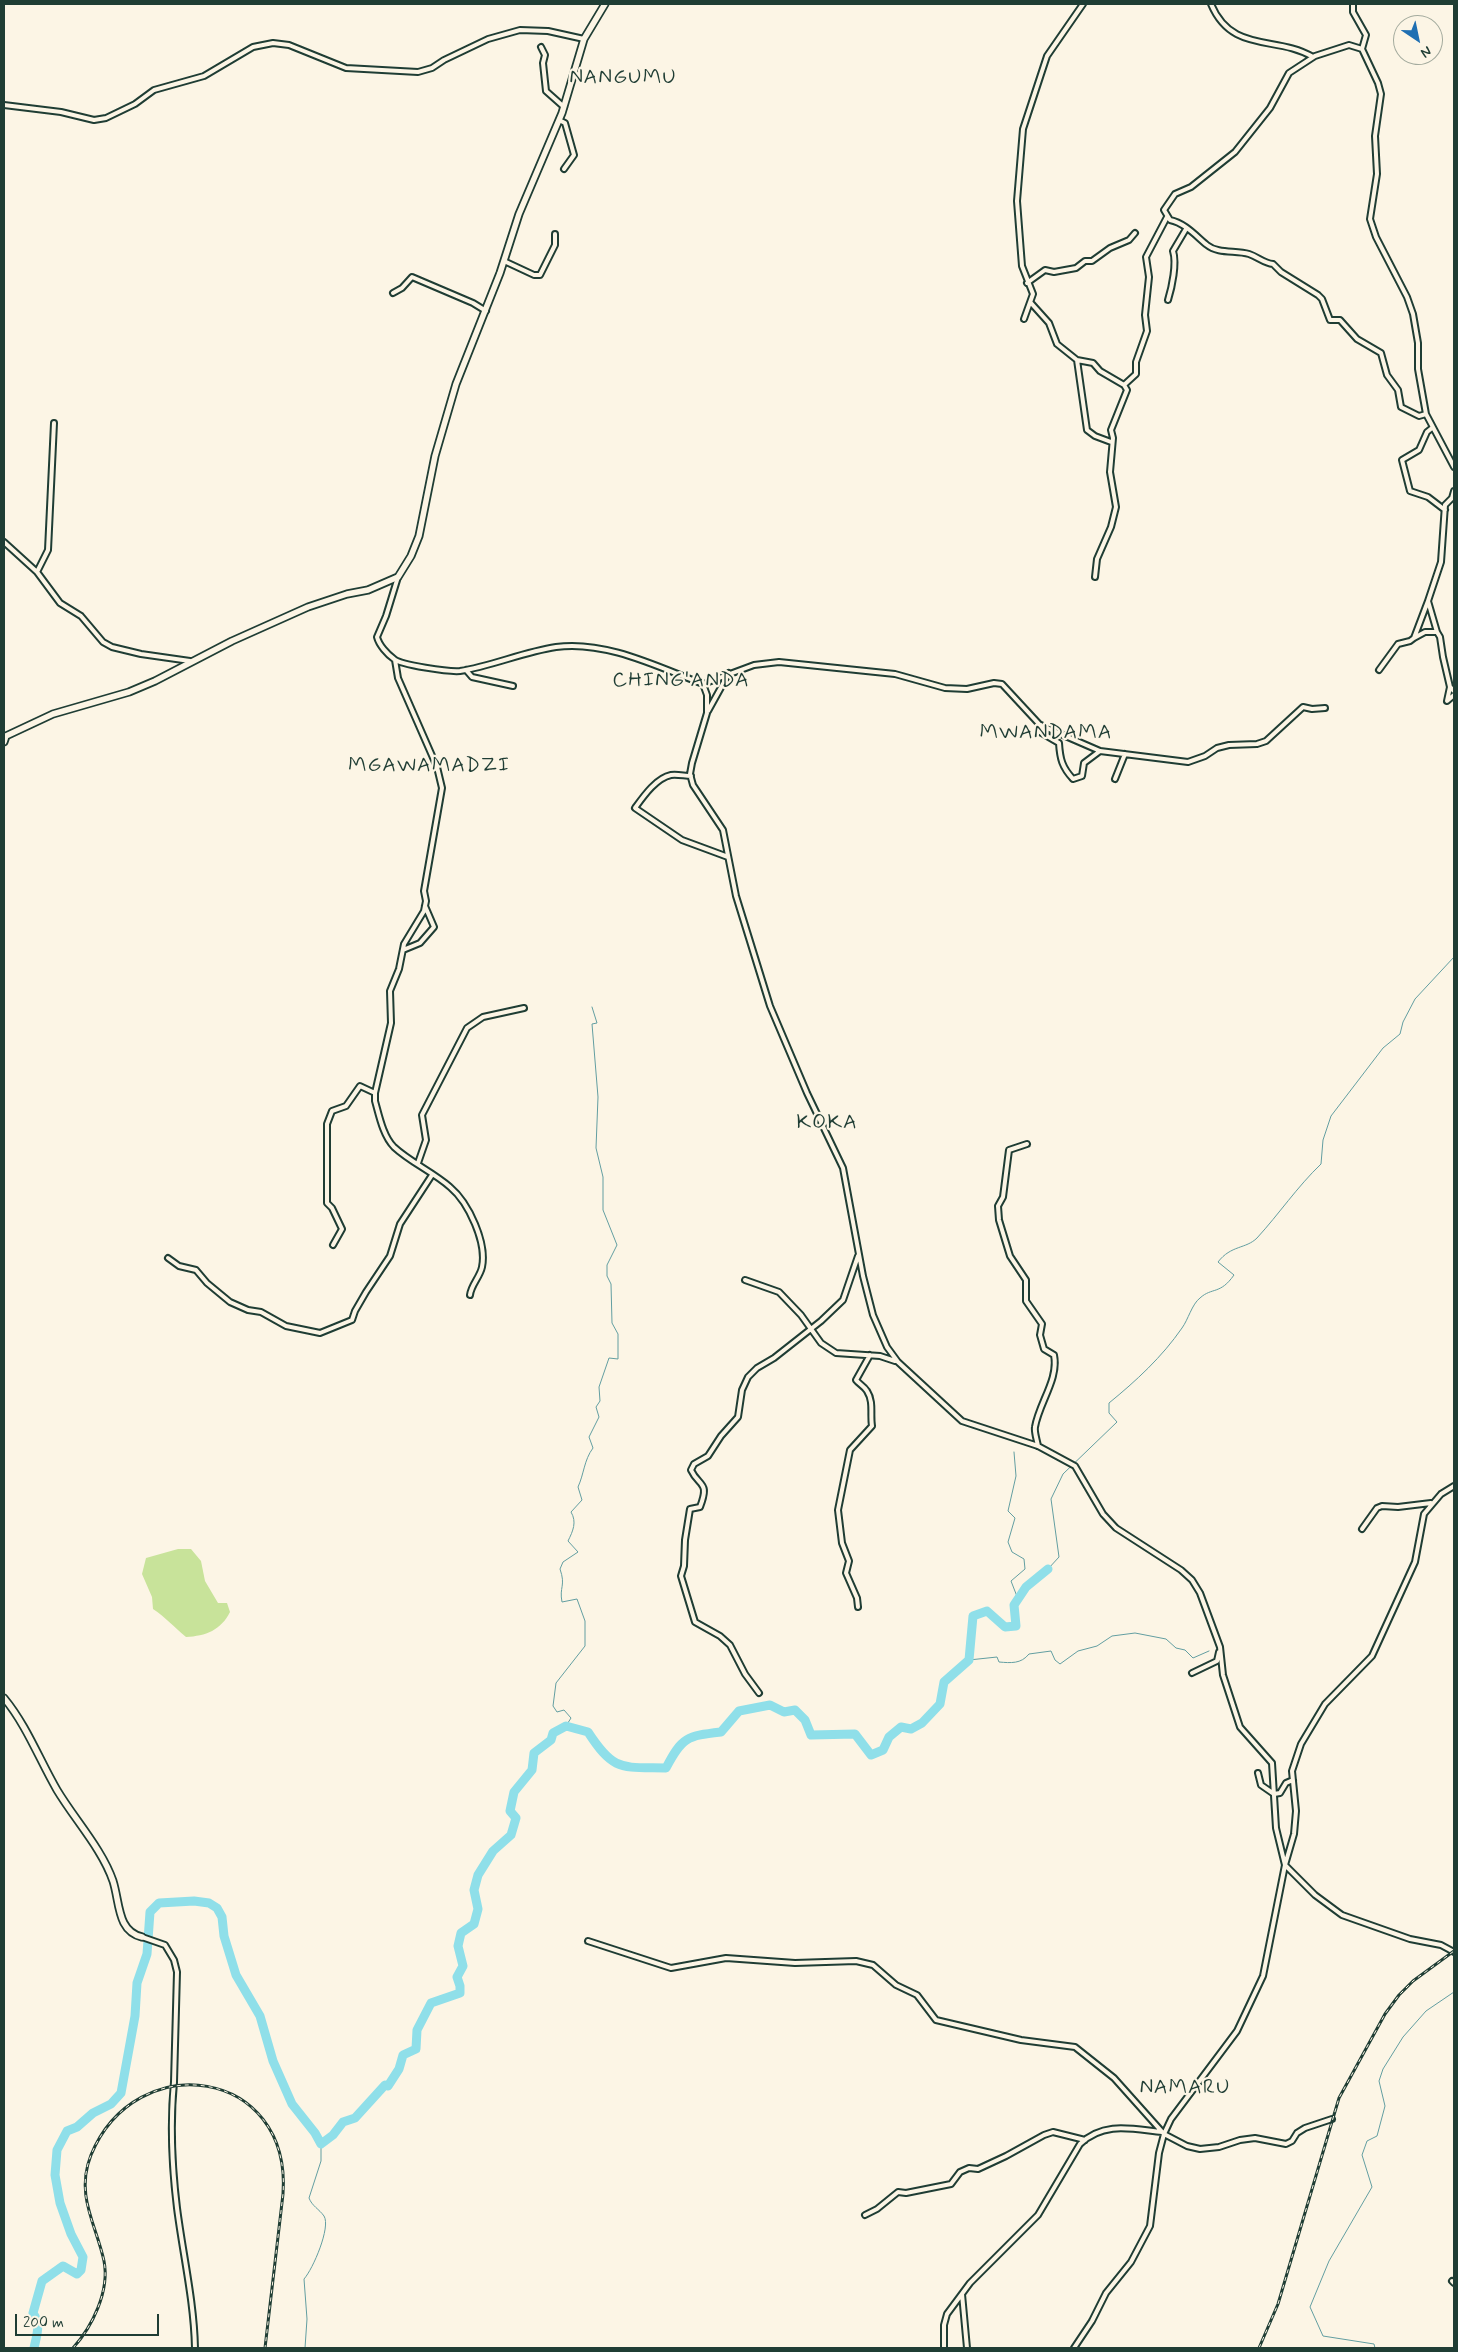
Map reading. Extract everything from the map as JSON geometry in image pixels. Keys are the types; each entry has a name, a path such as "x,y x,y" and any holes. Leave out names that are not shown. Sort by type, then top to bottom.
{"street":[{"path":"605,4 584,40 564,108 519,214 486,311 447,412 435,456 419,536 411,556 398,577 386,616 377,637 380,645 395,660 450,672 466,670 543,649 584,647 600,649 644,662 703,684 754,665 779,662 894,674 945,688 967,689 994,683 1002,684 1041,725 1100,751 1188,762 1229,744 1257,744 1266,741 1303,707 1312,709 1325,708"},
{"path":"1024,319 1033,294 1027,283 1020,251 1017,201 1023,129 1047,56 1083,4"},
{"path":"1211,4 1216,16 1226,27 1241,37 1268,45 1302,50 1313,57"},
{"path":"1353,4 1353,12 1366,35 1362,49 1378,83 1381,94 1376,136 1377,174 1370,219 1376,237 1407,297 1413,314 1418,343 1418,369 1426,414 1454,467"},
{"path":"4,105 61,112 94,120 106,118 135,104 154,90 204,76 253,47 273,43 290,45 346,68 418,72 432,68 495,36 520,30 548,31 584,40"},
{"path":"1362,49 1349,46 1313,57 1285,77 1270,108 1235,152 1191,187 1175,194 1164,210 1167,217 1197,234 1208,246 1223,251 1249,254 1266,263 1273,264 1281,272 1318,295 1322,299 1330,320 1340,320 1356,339 1381,353 1387,374 1398,390 1401,407 1419,416 1426,414"},
{"path":"541,47 545,55 543,64 546,92 564,108"},
{"path":"559,120 565,123 574,155 564,169"},
{"path":"1124,386 1136,374 1136,362 1146,338 1145,315 1149,277 1146,257 1167,217"},
{"path":"1168,300 1176,262 1173,251 1186,229"},
{"path":"1027,283 1045,270 1054,272 1076,268 1085,261 1092,261 1110,248 1131,238 1135,233"},
{"path":"504,261 534,275 540,275 555,246 555,234"},
{"path":"393,293 402,288 412,276 473,303 486,311"},
{"path":"1031,303 1049,324 1057,344 1077,360 1093,363 1100,371 1124,386 1127,390 1112,425 1111,478 1116,495 1116,507 1111,527 1097,559 1095,577"},
{"path":"1077,360 1087,430 1095,436 1111,442"},
{"path":"37,572 48,550 54,423"},
{"path":"1432,428 1427,432 1418,452 1406,456 1402,460 1410,491 1428,497 1445,510"},
{"path":"1414,638 1441,562 1445,505 1452,498 1454,491"},
{"path":"4,542 37,572 65,608 81,616 103,642 141,654 195,662"},
{"path":"4,738 60,711 129,692 155,681 280,618 328,600 368,590 398,577"},
{"path":"1428,601 1440,637 1450,687 1454,693 1447,701 1450,687"},
{"path":"1379,670 1398,644 1410,642 1425,632 1437,632"},
{"path":"395,660 398,678 438,767 442,788 424,890 425,905 434,927 420,943 403,950"},
{"path":"466,670 472,677 513,686"},
{"path":"729,673 707,713 692,763 691,776 698,794 723,830 736,896 770,1006 807,1093 843,1168 858,1254 872,1315 886,1347 898,1362 962,1421 1038,1446 1075,1466 1103,1514 1116,1528 1181,1570 1192,1580 1200,1593 1220,1647 1223,1675 1240,1727 1272,1763 1276,1828 1285,1864 1315,1895 1342,1915 1410,1939 1441,1945 1454,1952"},
{"path":"703,684 707,695 707,713"},
{"path":"1041,725 1040,732 1059,743 1060,760 1064,769 1073,779 1082,776 1084,763 1100,751"},
{"path":"1115,779 1125,754"},
{"path":"691,776 670,776 664,779 642,798 635,808 682,840 728,857"},
{"path":"425,905 403,950 399,969 390,991 391,1023 375,1093 382,1122 392,1144 451,1187 476,1225 480,1240 482,1266 471,1288 470,1295"},
{"path":"418,1163 426,1140 422,1115 467,1028 484,1017 524,1008"},
{"path":"333,1245 342,1229 332,1208 327,1203 327,1124 332,1111 346,1106 360,1086 375,1093"},
{"path":"1027,1144 1009,1150 1003,1197 998,1206 1004,1241 1026,1280 1026,1302 1042,1324 1040,1335 1044,1349 1054,1355 1055,1358 1053,1374 1035,1428 1038,1446"},
{"path":"168,1258 180,1266 196,1270 207,1283 238,1306 261,1312 286,1326 299,1330 316,1333 327,1332 352,1320 366,1292 390,1256 399,1227 419,1192 432,1175"},
{"path":"759,1693 745,1674 730,1645 695,1622 681,1576 684,1566 685,1540 690,1509 700,1507 704,1489 703,1483 691,1470 694,1464 708,1456 738,1417 742,1390 748,1377 757,1368 774,1358 811,1329 843,1300 858,1254"},
{"path":"745,1280 779,1292 811,1329 821,1344 836,1353 880,1356 898,1362"},
{"path":"858,1607 857,1598 846,1573 849,1561 842,1543 838,1510 850,1450 872,1426 870,1417 872,1405 868,1393 856,1380 870,1356"},
{"path":"1074,2348 1092,2321 1106,2293 1131,2262 1150,2226 1163,2133 1171,2119 1237,2031 1256,1993 1266,1966 1285,1864 1296,1820 1292,1771 1296,1757 1321,1710 1367,1662 1377,1648 1414,1562 1424,1514 1431,1503 1454,1486"},
{"path":"1362,1529 1377,1508 1382,1506 1398,1507 1431,1503"},
{"path":"1192,1673 1217,1660 1220,1647"},
{"path":"4,1698 21,1721 58,1791 111,1874 124,1928 132,1935 153,1940 169,1949 176,1964 172,2099 173,2138 177,2208 194,2316 195,2348"},
{"path":"1258,1772 1261,1786 1274,1794 1280,1793 1286,1783 1293,1780"},
{"path":"588,1940 670,1968 726,1958 794,1963 856,1960 873,1965 896,1985 917,1994 936,2020 1021,2040 1075,2047 1114,2078 1163,2133 1181,2144 1200,2149 1220,2147 1248,2139 1274,2140 1286,2144 1290,2143 1297,2133 1305,2128 1332,2120"},
{"path":"944,2348 945,2318 976,2276 1038,2215 1074,2153 1085,2140 1096,2132 1113,2128 1163,2133"},
{"path":"865,2215 877,2209 898,2192 906,2193 951,2184 960,2172 969,2168 978,2169 1030,2144 1044,2135 1053,2132 1085,2140"},
{"path":"962,2294 967,2348"}],"green space":[{"path":"178,1549 191,1549 201,1561 205,1581 218,1603 227,1603 230,1612 217,1628 200,1635 186,1637 153,1609 152,1597 142,1574 146,1558"}],"waterway":[{"path":"1048,1569 1059,1557 1051,1499 1063,1474 1117,1422 1109,1413 1109,1403 1139,1377 1166,1349 1184,1325 1197,1301 1204,1295 1220,1288 1234,1275 1218,1262 1228,1253 1257,1238 1321,1164 1323,1140 1331,1116 1383,1048 1400,1034 1403,1022 1415,999 1454,957"},
{"path":"566,1726 571,1718 564,1710 557,1712 553,1706 556,1683 585,1646 585,1621 577,1599 562,1602 560,1569 563,1562 578,1552 568,1541 574,1523 571,1512 582,1500 578,1487 593,1448 589,1437 599,1417 596,1407 600,1401 599,1387 609,1358 618,1359 618,1334 612,1323 611,1284 607,1276 607,1265 617,1245 603,1210 603,1177 596,1148 598,1097 592,1024 597,1023 592,1007"},
{"path":"1014,1452 1016,1476 1008,1511 1015,1518 1008,1542 1012,1552 1024,1559 1025,1569 1011,1581 1018,1599"},
{"path":"34,2348 38,2326 33,2313 42,2281 63,2266 77,2274 81,2270 83,2257 71,2234 60,2203 55,2175 57,2150 67,2131 77,2127 93,2113 111,2104 121,2093 135,2016 137,1983 147,1954 150,1912 159,1903 194,1901 209,1903 217,1908 222,1917 224,1936 236,1975 260,2016 273,2061 292,2104 315,2133 321,2144 333,2135 343,2122 355,2118 385,2085 388,2086 399,2069 403,2055 416,2049 417,2030 431,2003 460,1993 457,1977 463,1966 458,1946 461,1933 474,1924 478,1909 474,1890 478,1875 493,1851 511,1835 516,1818 510,1811 514,1792 532,1770 534,1753 551,1740 553,1733 566,1726 588,1732 605,1754 612,1761 620,1765 638,1768 666,1768 681,1744 687,1740 700,1735 721,1732 739,1711 770,1705 784,1712 795,1710 805,1720 811,1735 855,1734 871,1755 883,1750 889,1737 901,1727 911,1729 922,1723 940,1704 944,1682 969,1660 973,1616 987,1611 1005,1627 1016,1626 1014,1605 1026,1587 1048,1569"},
{"path":"969,1660 997,1657 999,1662 1008,1663 1023,1660 1029,1654 1051,1651 1055,1660 1060,1664 1078,1651 1097,1646 1112,1636 1135,1633 1166,1639 1176,1648 1185,1650 1193,1658 1209,1651"},
{"path":"1375,2348 1374,2344 1323,2336 1310,2307 1329,2261 1372,2187 1362,2155 1367,2141 1377,2136 1385,2106 1379,2081 1383,2069 1403,2037 1426,2011 1454,1992"},
{"path":"305,2348 307,2319 304,2279 316,2258 323,2238 326,2221 309,2198 321,2161 321,2144"}],"railway":[{"path":"1259,2348 1278,2304 1339,2098 1385,2014 1399,1995 1413,1981 1454,1951"},
{"path":"73,2348 93,2319 102,2296 104,2284 104,2261 88,2209 86,2196 85,2183 91,2155 113,2120 141,2097 174,2086 207,2086 238,2098 263,2119 279,2152 283,2194 265,2348"}],"district":[{"name":"NANGUMU","path":"623,79"},
{"name":"CHING'ANDA","path":"681,682"},
{"name":"MWANDAMA","path":"1046,734"},
{"name":"MGAWAMADZI","path":"429,767"},
{"name":"KOKA","path":"827,1124"},
{"name":"NAMARU","path":"1185,2089"}]}
